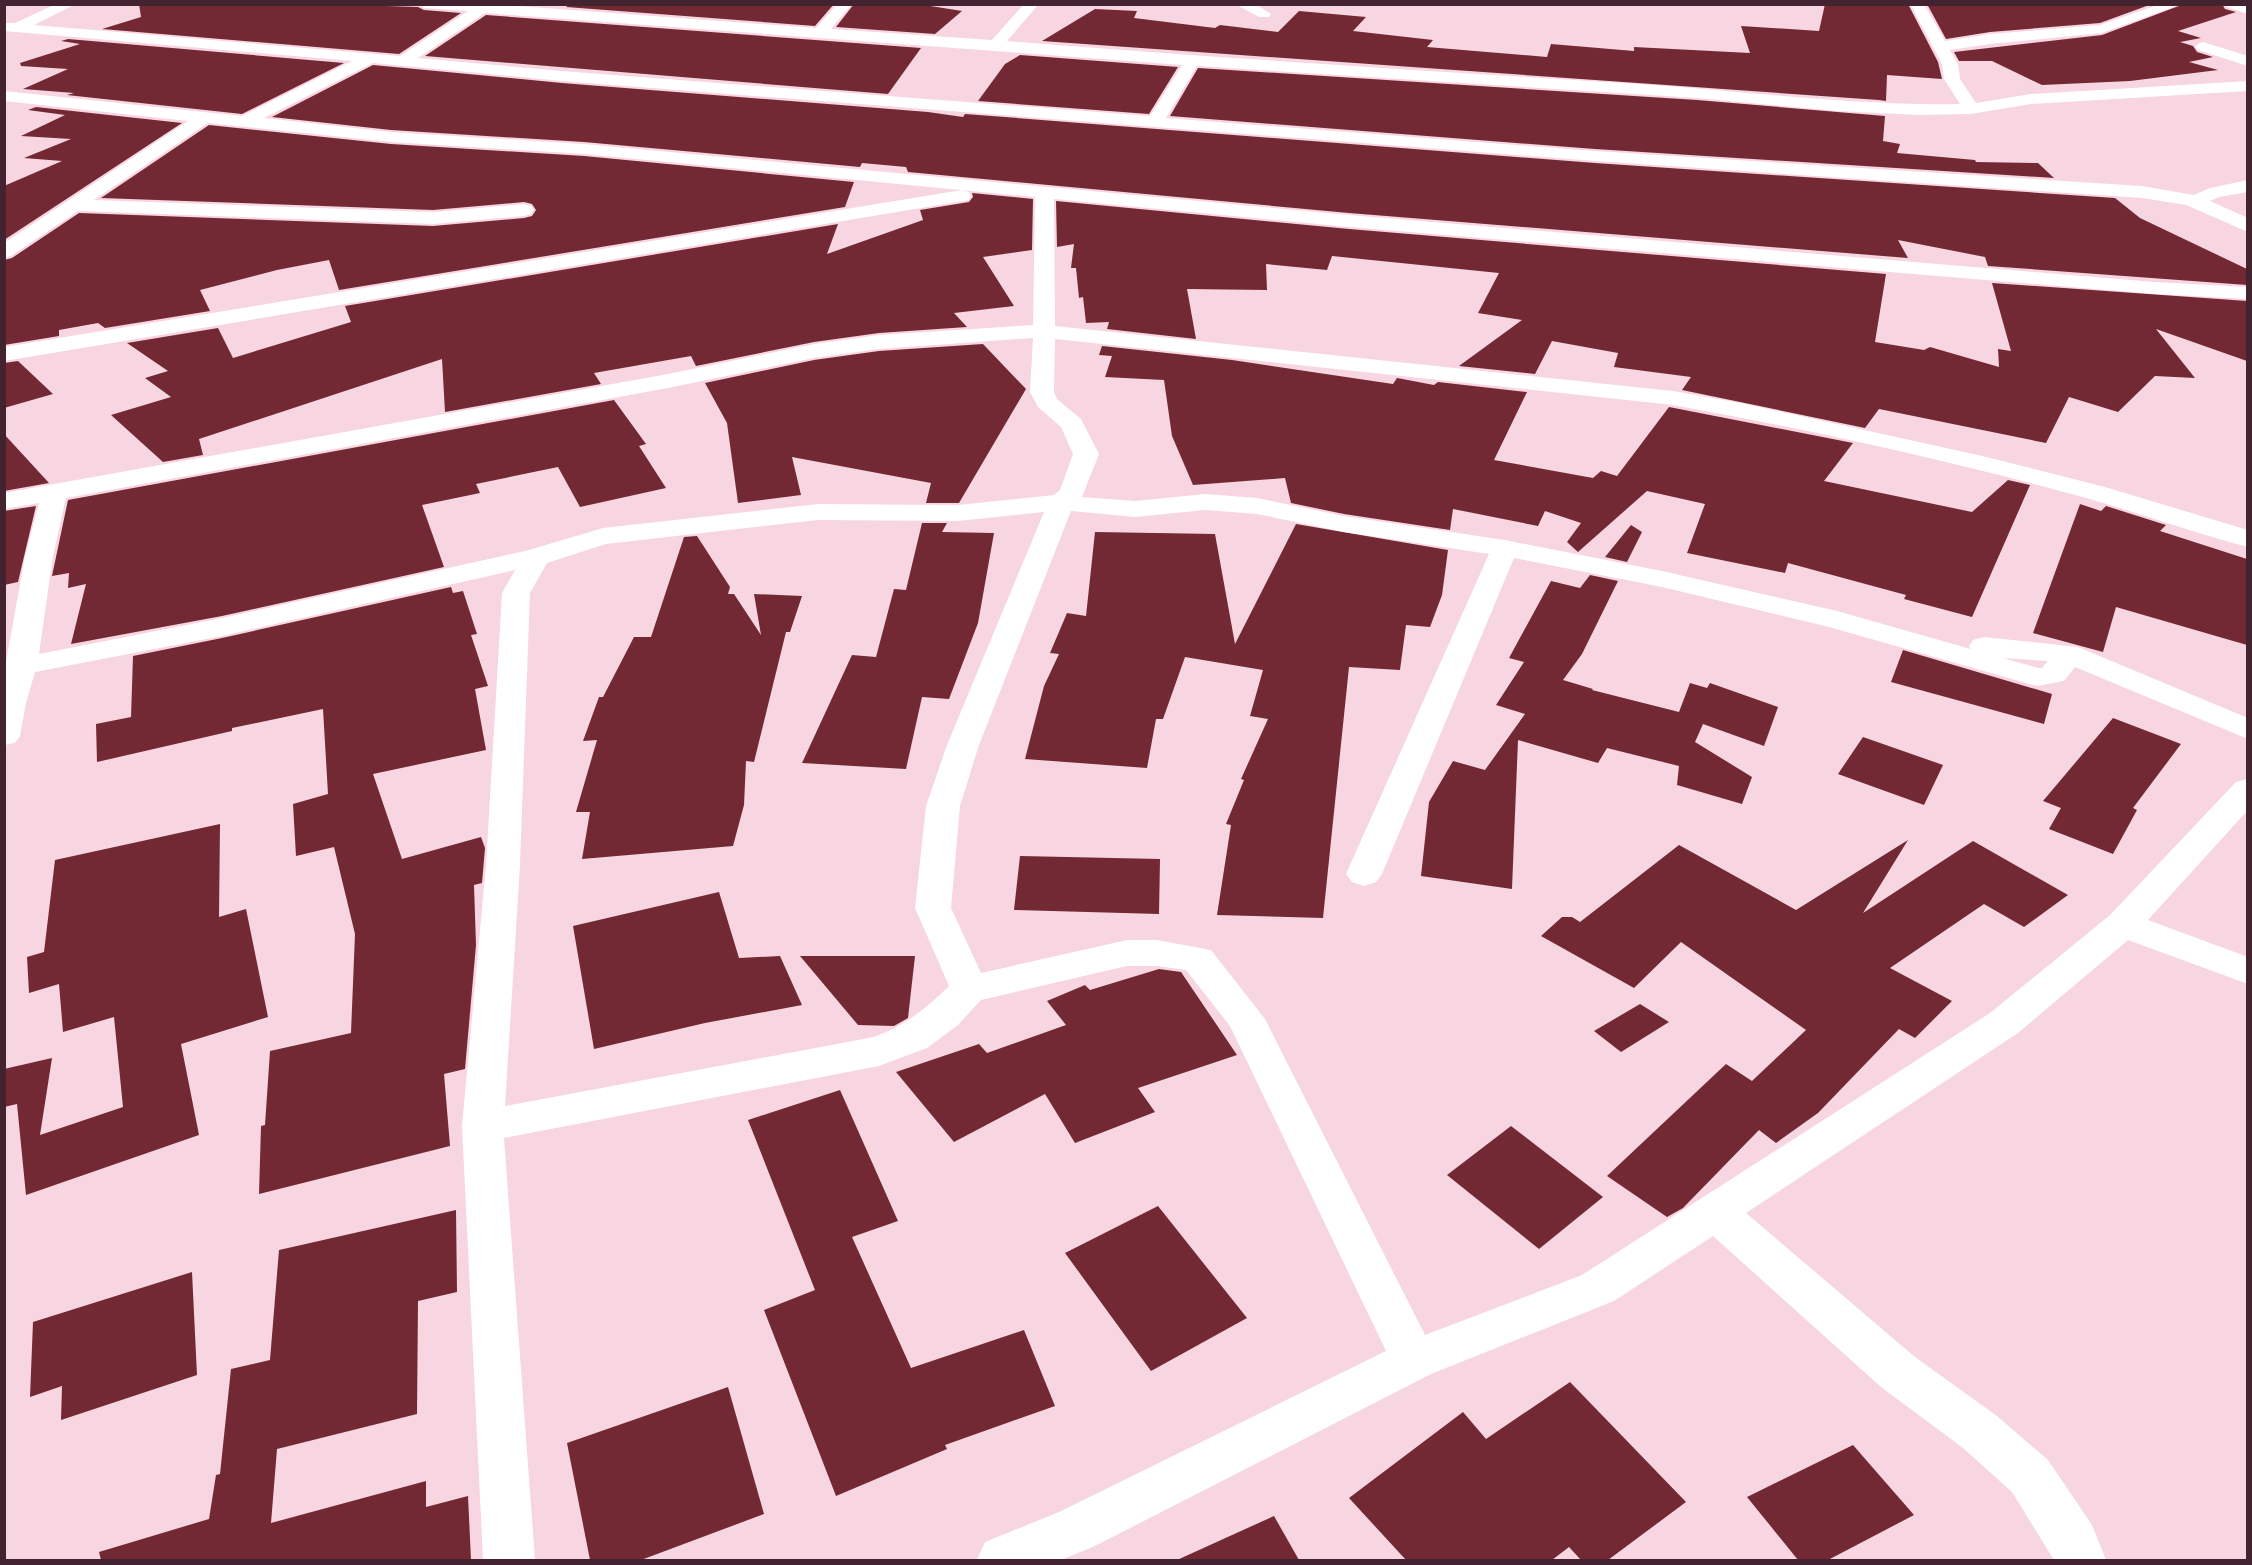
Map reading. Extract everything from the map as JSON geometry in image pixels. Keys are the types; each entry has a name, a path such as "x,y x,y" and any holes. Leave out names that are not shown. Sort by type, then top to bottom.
{"street":[{"path":"9,28 69,4"},
{"path":"424,4 996,45 1192,62 1697,93 1837,106 1919,110 1966,103 2000,103 2031,99 2247,86"},
{"path":"630,18 650,4"},
{"path":"820,32 845,4"},
{"path":"996,45 1032,4"},
{"path":"1242,4 1264,14"},
{"path":"1917,4 1950,64 1952,80 1966,103"},
{"path":"1939,47 1990,39 2102,29 2175,4"},
{"path":"2231,4 2247,10"},
{"path":"403,61 481,9"},
{"path":"9,28 224,44 562,76 1156,120 1595,156 2142,192 2191,201 2199,201 2207,194 2223,189 2247,185"},
{"path":"2203,47 2247,61"},
{"path":"246,122 368,59"},
{"path":"1156,120 1192,62"},
{"path":"2168,92 2236,105"},
{"path":"4,96 391,136 584,149 1349,221 2155,288 2247,293"},
{"path":"4,109 26,98"},
{"path":"4,252 205,117"},
{"path":"4,354 1005,189"},
{"path":"969,989 933,908 943,806 963,745 1061,502 1072,493 1086,454 1072,424 1046,402 1042,392 1046,283 1044,194"},
{"path":"2191,201 2247,226"},
{"path":"76,205 433,218 524,210"},
{"path":"4,501 668,381 814,351 879,342 1044,331 1673,398 1741,410 2031,476 2096,493 2247,539"},
{"path":"4,736 8,704 22,666 39,556 54,493"},
{"path":"22,666 211,629 440,579 536,557 603,536 818,512 958,513 1061,502 1125,508 1205,502 1232,503 1344,524 1505,548 1662,579 1837,620 2003,649 2067,653 2247,730"},
{"path":"2212,528 2247,525"},
{"path":"1364,874 1505,548"},
{"path":"509,1560 483,1126 497,920 504,865 516,594 536,557"},
{"path":"440,579 516,594"},
{"path":"1003,1560 1077,1529 1414,1360 1598,1288 2004,1023 2123,924 2247,789"},
{"path":"2123,924 2247,971"},
{"path":"483,1126 879,1052 913,1038 944,1015 969,989 1126,953 1157,953 1198,959 1246,1019 1414,1360"},
{"path":"1715,1212 1898,1372 1980,1432 2030,1476 2074,1542 2080,1560"}],"building":[{"path":"139,4 324,4 418,7 424,10 461,13 399,54 102,29 141,17"},
{"path":"571,4 834,4 815,26 566,7"},
{"path":"854,4 918,4 962,11 935,34 836,27"},
{"path":"1825,4 1908,4 1938,62 1942,79 1887,75 1886,101 1042,41 1095,9 1137,11 1134,18 1215,28 1220,25 1278,32 1299,11 1366,17 1353,31 1433,40 1427,47 1547,57 1551,44 1634,51 1634,47 1750,53 1741,26 1819,31"},
{"path":"1927,4 2152,4 2100,23 1990,32 1946,39"},
{"path":"2184,4 2222,4 2225,9 2236,12 2178,31 2201,38 2180,42 2193,46 2197,52 2213,57 2189,62 2218,70 2130,81 2042,85 1992,61 1959,61 1954,52 2102,35"},
{"path":"486,15 921,48 888,94 425,56"},
{"path":"68,39 344,63 242,114 67,95 74,93 23,89 68,69 21,66 20,63 80,44 61,41"},
{"path":"1020,55 1178,67 1149,114 978,101 1005,64"},
{"path":"373,65 562,83 928,112 963,117 965,114 1595,163 2115,198 2140,218 2247,269 2247,285 1988,266 1985,257 1898,240 1908,258 1349,213 908,172 906,167 862,163 860,167 584,142 391,130 272,117"},
{"path":"1198,68 1697,100 1885,116 1883,141 1900,144 1897,153 1975,160 1976,162 2038,163 2054,178 1595,149 1170,116"},
{"path":"36,107 182,123 4,240 4,186 62,161 24,158 71,139 21,136 65,115 28,110"},
{"path":"209,125 391,144 584,156 854,182 845,207 339,290 329,260 277,270 200,290 210,311 105,328 98,323 59,330 59,336 4,345 4,260 12,258 79,213 433,226 524,218 532,216 536,210 532,204 524,202 433,210 101,198"},
{"path":"972,193 1033,199 1032,250 983,257 1014,306 954,313 967,327 879,333 814,342 696,366 691,356 594,373 601,384 445,412 442,359 199,439 203,455 163,462 111,415 171,397 145,378 168,371 127,343 218,328 233,358 351,322 345,306 838,224 827,254 923,220 920,210 969,202 973,197"},
{"path":"1056,201 1349,229 1886,274 1875,342 1924,350 1930,347 1999,367 1998,349 2011,351 1992,283 2247,301 2247,361 2156,329 2195,378 2155,376 2118,412 2069,397 2046,443 1879,409 1865,428 1682,390 1691,377 1614,367 1618,353 1552,341 1535,374 1459,366 1522,320 1478,313 1499,273 1332,256 1327,270 1266,264 1267,290 1187,289 1196,339 1107,329 1109,322 1086,323 1083,297 1079,298 1076,268 1071,268 1074,244 1057,247"},
{"path":"983,344 1026,389 959,503 926,503 931,483 792,457 801,495 738,503 727,423 705,383 814,360 879,351"},
{"path":"1102,346 1232,360 1393,384 1397,378 1434,385 1438,382 1527,392 1494,460 1593,478 1601,471 1617,476 1669,407 1853,443 1824,481 1972,512 2008,480 2030,485 1972,617 1904,599 1906,595 1788,563 1785,573 1687,553 1705,504 1647,491 1578,552 1567,542 1581,523 1545,511 1538,526 1453,509 1450,530 1344,514 1291,503 1285,478 1193,485 1172,436 1164,380 1105,377 1112,356 1099,355"},
{"path":"18,361 53,394 4,408 4,363"},
{"path":"614,400 646,444 639,446 666,488 580,507 558,467 476,484 480,493 422,505 444,567 222,616 71,644 86,584 68,588 69,573 52,576 68,500"},
{"path":"4,434 49,483 4,491"},
{"path":"2080,504 2101,511 2106,506 2166,525 2160,531 2247,559 2247,645 2116,607 2103,652 2033,633"},
{"path":"36,506 18,582 4,585 4,511"},
{"path":"922,523 947,523 942,532 994,533 978,623 949,699 922,697 906,769 802,763 852,655 876,657 894,589 906,590"},
{"path":"1296,524 1448,550 1442,595 1430,627 1406,625 1400,670 1349,667 1323,918 1217,915 1231,825 1226,824 1244,780 1241,779 1268,719 1250,716 1263,670 1185,657 1163,719 1156,719 1147,768 1025,759 1044,686 1059,654 1050,653 1067,613 1086,616 1095,532 1215,534 1235,644"},
{"path":"1631,525 1642,532 1627,562 1605,557"},
{"path":"697,536 730,587 728,594 734,594 761,635 754,594 802,596 790,632 786,632 754,762 746,761 744,805 733,846 582,859 590,812 576,812 597,740 583,741 599,697 603,697 634,637 651,637 684,537"},
{"path":"1590,575 1618,581 1582,654 1563,680 1592,690 1679,712 1690,683 1707,688 1710,683 1778,707 1764,746 1703,724 1695,742 1752,777 1742,804 1677,785 1679,766 1607,748 1598,763 1518,740 1512,889 1421,876 1429,802 1453,761 1485,770 1525,714 1496,705 1524,662 1509,658 1551,581 1580,588"},
{"path":"451,587 453,593 463,591 477,634 471,635 488,686 475,689 486,750 373,774 402,859 481,837 485,848 482,883 474,885 476,945 465,1069 444,1074 450,1146 259,1194 261,1126 265,1125 270,1051 351,1033 355,934 334,847 296,856 293,804 328,794 323,709 232,728 232,731 97,762 96,724 131,717 133,656"},
{"path":"1903,650 2052,694 2044,724 1891,682"},
{"path":"2113,718 2181,744 2133,808 2137,810 2113,854 2049,829 2061,808 2043,801"},
{"path":"1863,737 1943,765 1924,805 1838,774"},
{"path":"220,824 219,917 246,909 268,1017 181,1044 199,1135 26,1195 17,1104 4,1107 4,1069 52,1058 40,1135 123,1107 114,1017 63,1032 59,984 29,993 27,957 44,952 55,860"},
{"path":"1908,840 1863,913 1973,841 2068,895 2024,927 1984,904 1890,968 1952,1001 1915,1038 1899,1029 1818,1113 1776,1143 1759,1130 1683,1208 1667,1217 1607,1176 1726,1064 1752,1081 1806,1030 1681,942 1634,988 1541,936 1562,917 1572,917 1580,922 1679,845 1796,910"},
{"path":"1020,856 1160,859 1159,914 1014,910"},
{"path":"719,892 739,958 780,956 802,1005 705,1023 594,1049 573,926"},
{"path":"800,956 915,956 908,1018 894,1026 858,1025"},
{"path":"1159,969 1181,972 1237,1055 1138,1088 1155,1112 1075,1143 1045,1094 954,1142 896,1072 979,1044 987,1053 1066,1025 1047,1001 1085,985 1090,990"},
{"path":"1640,1004 1669,1022 1621,1052 1594,1031"},
{"path":"840,1090 898,1221 852,1237 911,1368 1024,1330 1055,1406 945,1445 947,1449 836,1496 764,1310 815,1290 748,1120"},
{"path":"1511,1126 1603,1197 1539,1249 1447,1175"},
{"path":"1158,1206 1247,1318 1151,1371 1065,1253"},
{"path":"456,1210 457,1292 418,1301 417,1414 277,1449 271,1523 426,1481 426,1507 468,1496 471,1560 101,1560 99,1552 209,1519 216,1475 220,1474 231,1369 270,1360 279,1250"},
{"path":"192,1272 197,1375 61,1420 62,1386 30,1397 33,1322"},
{"path":"1570,1382 1686,1502 1608,1560 1581,1560 1569,1547 1552,1560 1406,1560 1349,1498 1463,1412 1486,1439"},
{"path":"728,1387 764,1514 641,1560 590,1560 567,1443"},
{"path":"1853,1445 1914,1515 1828,1560 1798,1560 1747,1497"},
{"path":"1274,1516 1299,1560 1177,1560"}]}
